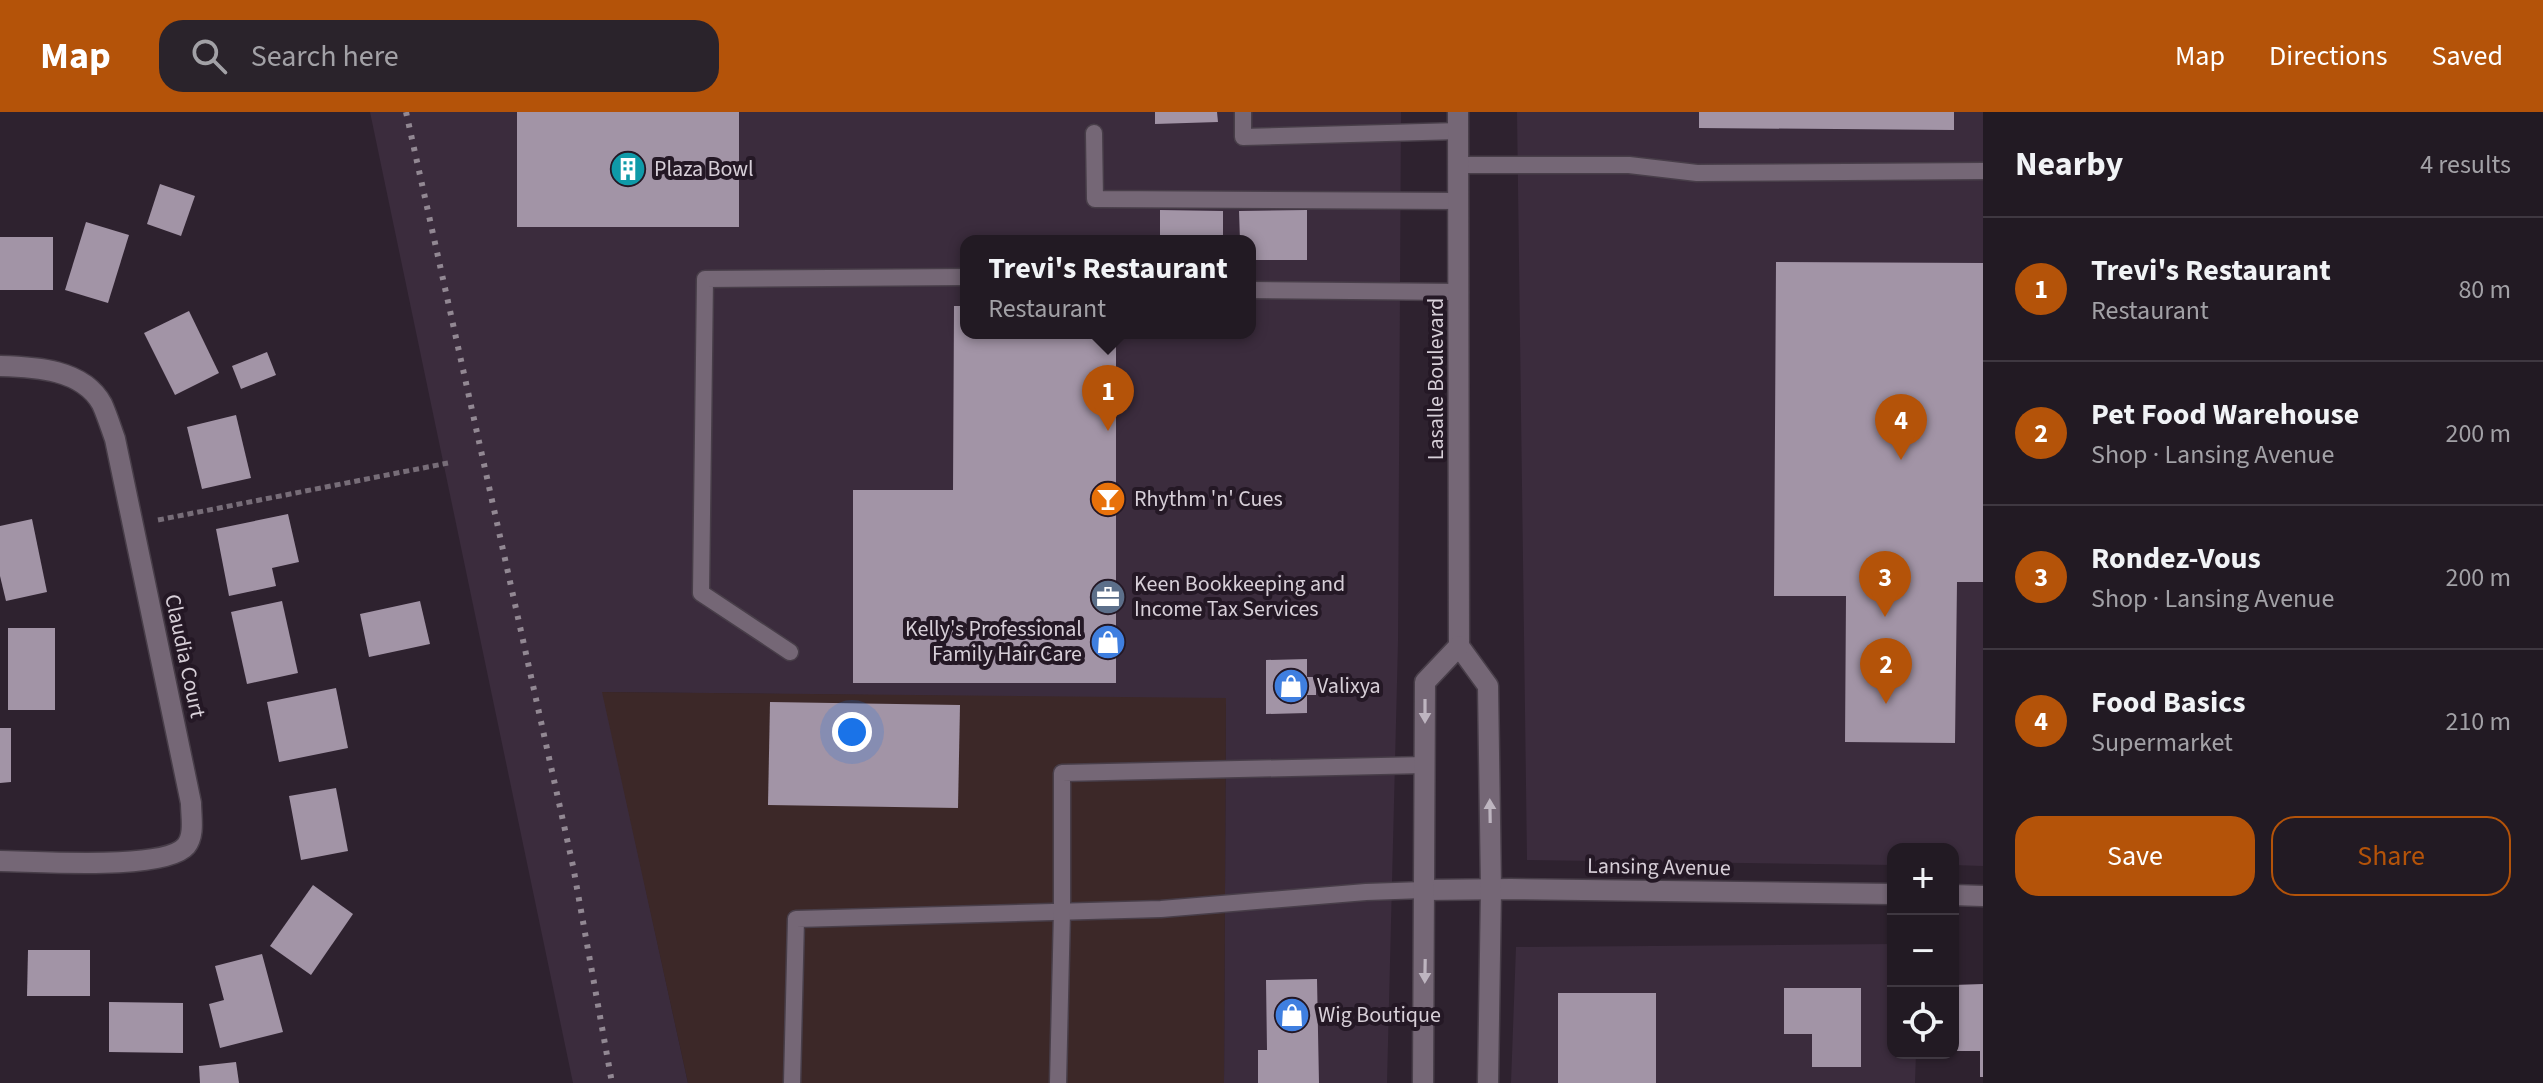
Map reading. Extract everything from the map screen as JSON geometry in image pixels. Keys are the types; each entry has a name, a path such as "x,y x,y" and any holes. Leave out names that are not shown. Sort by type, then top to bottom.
{"main road":[{"name":"Lasalle Boulevard","path":"1458,122 1459,646"},
{"name":"Claudia Court","path":"0,366 30,367 71,376 92,390 101,404 115,439 191,803 192,836 185,848 152,861 0,861"},
{"path":"1423,1083 1425,682 1459,646 1488,686 1491,889 1488,1083"},
{"name":"Lansing Avenue","path":"1424,890 1887,894"},
{"path":"1959,895 1983,896"}],"lane":[{"path":"1243,112 1243,137 1458,122"},
{"path":"1094,133 1095,199 1459,201"},
{"path":"1459,165 1629,165 1697,173 1983,171"},
{"path":"790,652 701,593 705,279 960,277"},
{"path":"1256,290 1460,292"},
{"path":"1058,1083 1062,773 1425,765"},
{"path":"792,1083 796,919 1161,909 1424,890"}],"path":[{"path":"133,525 448,463"}],"shaded area":[{"path":"370,112 1401,112 1398,642 1387,1083 1224,1083 1226,699 603,692 688,1083 573,1083"},
{"path":"1517,112 1983,112 1983,866 1959,865 1959,843 1887,843 1887,865 1527,860"},
{"path":"602,692 1226,698 1224,1083 688,1083"},
{"path":"1887,944 1887,1059 1916,1059 1915,1083 1511,1083 1516,947"}],"building":[{"name":"Plaza Bowl","path":"517,112 739,112 739,227 517,227"},
{"path":"1155,112 1217,112 1218,122 1155,124"},
{"path":"1699,112 1954,112 1954,130 1699,128"},
{"path":"160,184 195,196 181,236 147,224"},
{"path":"1160,210 1223,211 1223,235 1160,235"},
{"path":"1307,210 1307,260 1256,260 1256,235 1240,235 1239,211"},
{"path":"86,222 129,235 108,303 65,290"},
{"path":"0,237 53,237 53,290 0,290"},
{"path":"1776,262 1983,263 1983,582 1957,582 1955,743 1845,742 1846,596 1774,596"},
{"path":"954,306 960,306 960,339 1116,339 1116,683 853,683 853,490 953,490"},
{"path":"189,311 219,373 175,395 144,333"},
{"path":"267,352 276,375 241,389 232,366"},
{"path":"236,415 251,478 202,489 187,427"},
{"path":"288,514 299,562 272,568 276,586 229,596 216,529"},
{"path":"32,519 47,592 6,601 0,576 0,526"},
{"path":"282,601 298,673 247,684 231,612"},
{"path":"420,601 430,644 369,657 360,614"},
{"path":"8,628 55,628 55,710 8,710"},
{"name":"Valixya","path":"1307,659 1307,677 1316,677 1316,695 1307,695 1307,713 1266,714 1266,660"},
{"path":"336,688 348,748 279,762 267,702"},
{"path":"770,702 960,705 958,808 768,805"},
{"path":"0,728 11,728 11,782 0,783"},
{"path":"336,788 348,851 301,860 289,796"},
{"path":"313,885 353,914 311,975 270,946"},
{"path":"28,950 90,950 90,996 27,996"},
{"path":"262,954 283,1032 220,1048 209,1004 224,1000 215,966"},
{"name":"Wig Boutique","path":"1317,979 1319,1083 1258,1083 1258,1050 1267,1050 1266,980"},
{"path":"1983,984 1983,1077 1980,1077 1980,1051 1959,1051 1959,985"},
{"path":"1784,988 1861,988 1861,1067 1812,1067 1812,1034 1784,1034"},
{"path":"1558,993 1656,993 1656,1083 1558,1083"},
{"path":"109,1002 183,1003 183,1053 109,1052"},
{"path":"236,1062 239,1083 200,1083 199,1066"}],"railway":[{"path":"406,112 573,866 612,1083"}],"place":[{"name":"Plaza Bowl","path":"628,169"},
{"name":"Trevi's Restaurant","path":"1108,431"},
{"name":"Food Basics","path":"1901,460"},
{"name":"Rhythm 'n' Cues","path":"1108,499"},
{"name":"Keen Bookkeeping and Income Tax Services","path":"1108,597"},
{"name":"Rondez-Vous","path":"1885,617"},
{"name":"Kelly's Professional Family Hair Care","path":"1108,642"},
{"name":"Valixya","path":"1291,686"},
{"name":"Pet Food Warehouse","path":"1886,704"},
{"name":"Wig Boutique","path":"1292,1015"}]}
